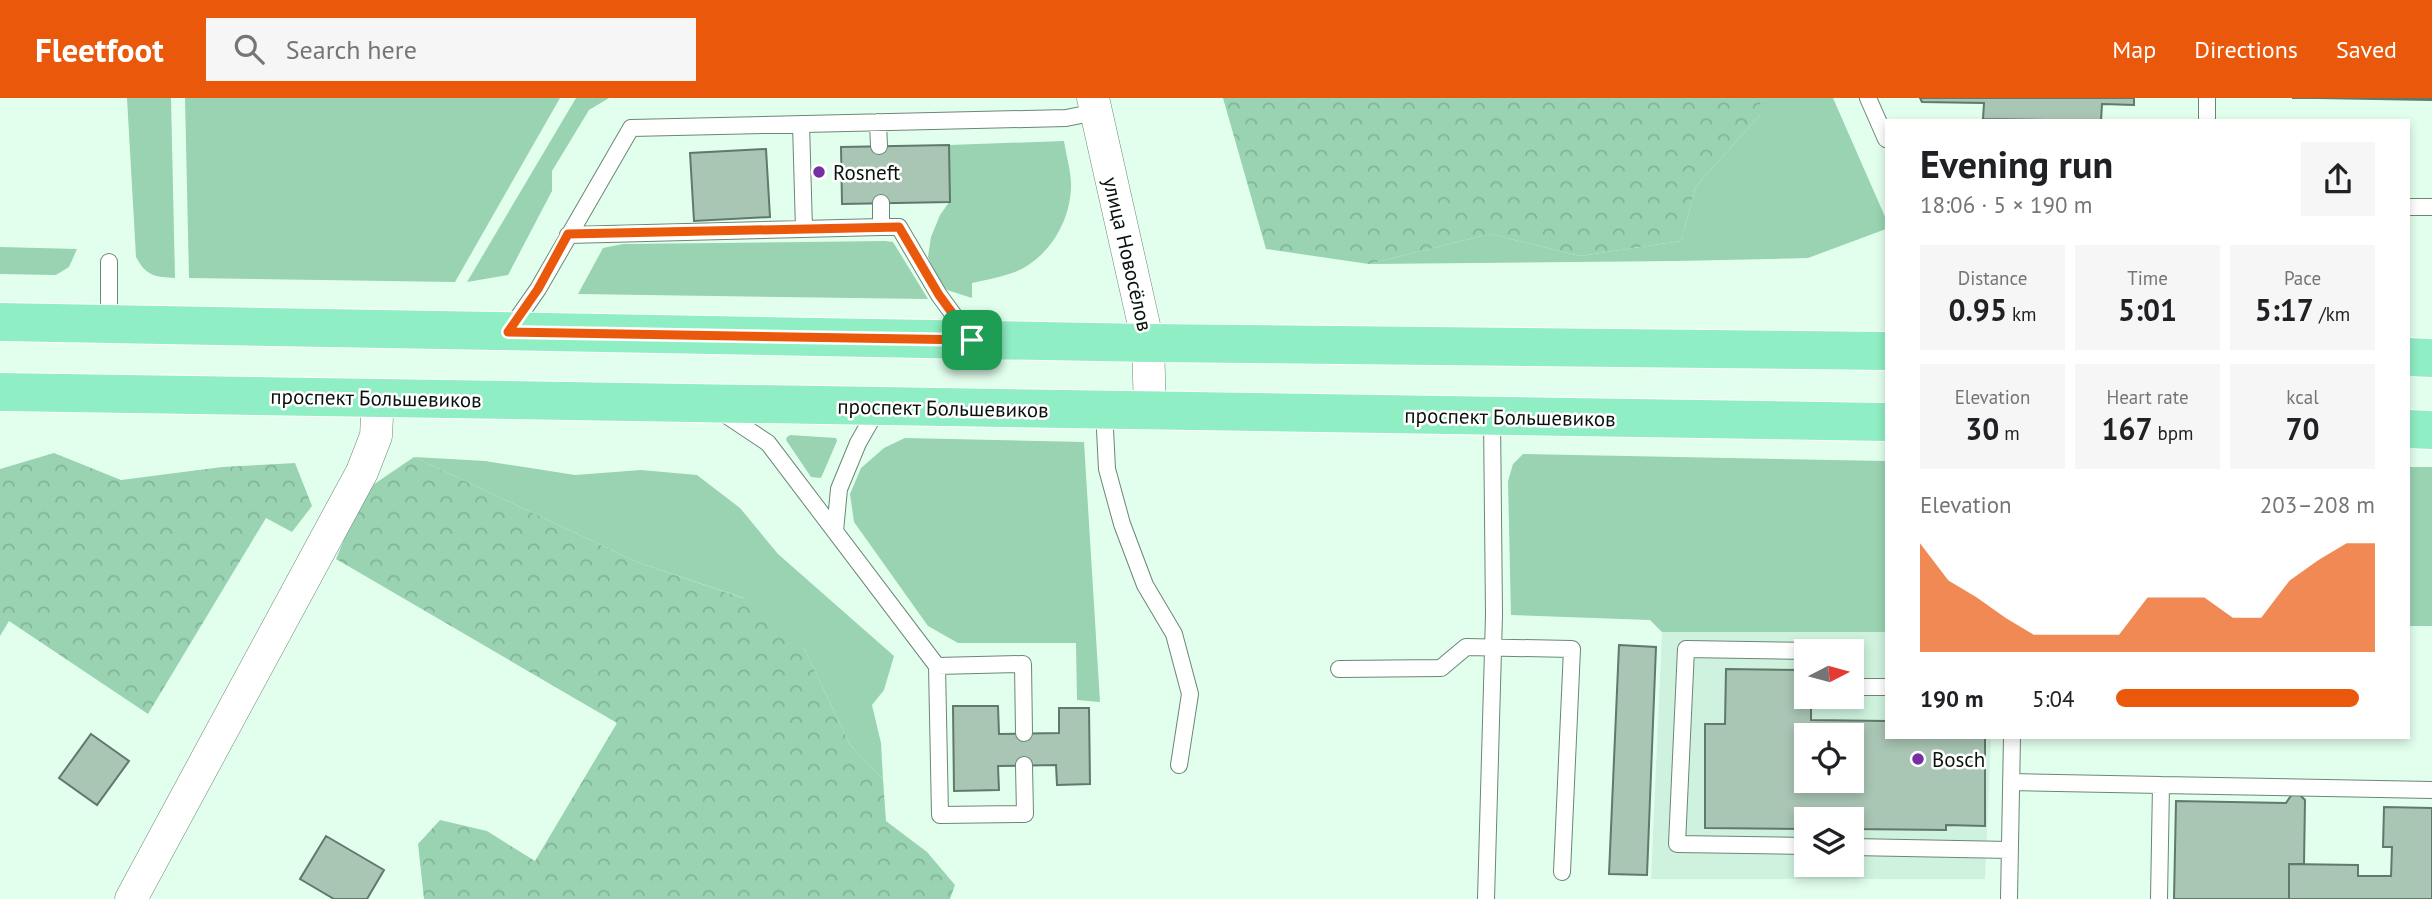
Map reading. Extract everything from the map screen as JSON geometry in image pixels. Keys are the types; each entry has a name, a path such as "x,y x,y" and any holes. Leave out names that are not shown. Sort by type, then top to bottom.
{"main road":[{"path":"0,323 1148,343 1885,351"},
{"path":"2410,357 2432,358"},
{"name":"проспект Большевиков","path":"0,392 1885,422"},
{"path":"2410,429 2432,430"}],"street":[{"name":"улица Новосёлов","path":"1095,105 1148,343 1150,411"},
{"path":"131,899 362,472 376,436 377,397"}],"lane":[{"path":"1868,98 1885,137"},
{"path":"2207,98 2207,119"},
{"path":"508,332 538,289 631,128 1066,118 1095,105"},
{"path":"878,122 879,146"},
{"path":"801,124 804,229"},
{"path":"881,203 881,228"},
{"path":"2410,207 2432,207"},
{"path":"568,234 899,227 939,295 972,340"},
{"path":"109,262 109,324"},
{"path":"709,403 768,443 937,666 940,816 1025,814 1024,765"},
{"path":"835,531 839,489 858,443 878,408"},
{"path":"1104,410 1108,469 1122,524 1145,585 1174,634 1190,694 1179,765"},
{"path":"1486,899 1493,647 1492,417"},
{"path":"1339,669 1441,668 1466,647 1572,649 1562,872"},
{"path":"1794,651 1686,649 1677,844 1794,846"},
{"path":"937,666 1023,664 1024,733"},
{"path":"1864,687 1885,687"},
{"path":"2009,899 2012,739"},
{"path":"2011,782 2432,790"},
{"path":"2159,899 2161,785"},
{"path":"1864,847 2010,850"}],"shaded area":[{"path":"1662,632 1885,632 1885,739 1991,739 1985,879 1651,879"}],"green space":[{"path":"127,98 171,98 175,278 152,274 136,257"},
{"path":"185,98 560,98 455,282 189,278"},
{"path":"576,98 609,98 589,110 552,171 552,191 508,275 467,282"},
{"path":"1223,98 1760,98 1761,114 1696,186 1681,241 1580,256 1490,234 1369,264 1266,249"},
{"path":"1760,98 1833,98 1885,217 1885,229 1808,258 1369,264 1490,234 1580,256 1681,241 1696,186 1760,115"},
{"path":"1064,141 1071,180 1070,199 1067,213 1054,240 1034,261 1022,269 972,283 972,298 947,290 936,276 928,257 931,237 940,215 950,201 949,145"},
{"path":"893,242 928,299 578,294 603,248 623,244"},
{"path":"0,247 77,249 69,267 56,275 0,274"},
{"path":"790,435 836,438 821,478 811,477 786,440"},
{"path":"905,438 1084,442 1100,702 1077,700 1076,643 958,643 928,626 854,522 850,494 861,468 884,448"},
{"path":"54,453 121,480 222,467 295,463 312,506 292,532 266,518 148,714 9,621 0,636 0,469"},
{"path":"1523,454 1885,461 1885,632 1662,632 1650,620 1511,615 1508,481 1513,464"},
{"path":"414,457 485,461 575,475 641,470 697,475 740,508 778,554 894,656 884,690 872,705 881,743 883,779 850,745 805,650 744,598 637,562"},
{"path":"414,457 637,562 752,601 805,650 850,745 883,779 886,821 927,852 955,885 950,899 424,899 418,844 440,820 487,831 535,861 617,723 336,559 364,491"},
{"path":"2410,467 2432,467 2432,626 2410,626"}],"building":[{"path":"1920,98 2134,98 2134,105 2102,104 2101,119 1983,119 1984,103 1922,102"},
{"path":"2318,98 2432,98 2432,100"},
{"path":"949,145 950,202 842,204 841,147"},
{"path":"766,149 770,217 694,221 690,153"},
{"path":"1619,645 1656,647 1647,875 1609,874"},
{"name":"Bosch","path":"1726,669 1794,670 1794,709 1811,709 1811,720 1885,721 1885,739 1985,739 1985,826 1946,825 1946,830 1864,829 1864,807 1794,807 1794,829 1705,828 1705,724 1725,724"},
{"path":"953,706 998,706 999,734 1059,733 1059,708 1089,708 1090,784 1057,785 1056,765 998,766 999,790 954,791"},
{"path":"91,734 129,761 97,805 59,778"},
{"path":"2292,794 2299,794 2305,800 2304,864 2289,864 2289,899 2174,899 2176,801 2286,803"},
{"path":"2384,807 2432,808 2432,899 2289,899 2289,864 2358,865 2358,876 2391,876 2392,847 2383,847"},
{"path":"326,836 384,870 367,899 334,899 300,879"}],"place":[{"name":"Rosneft","path":"819,172"},
{"name":"Bosch","path":"1918,759"}],"route":[{"path":"899,227 939,295 972,340 880,338 508,332 538,289 568,234 899,227"}]}
